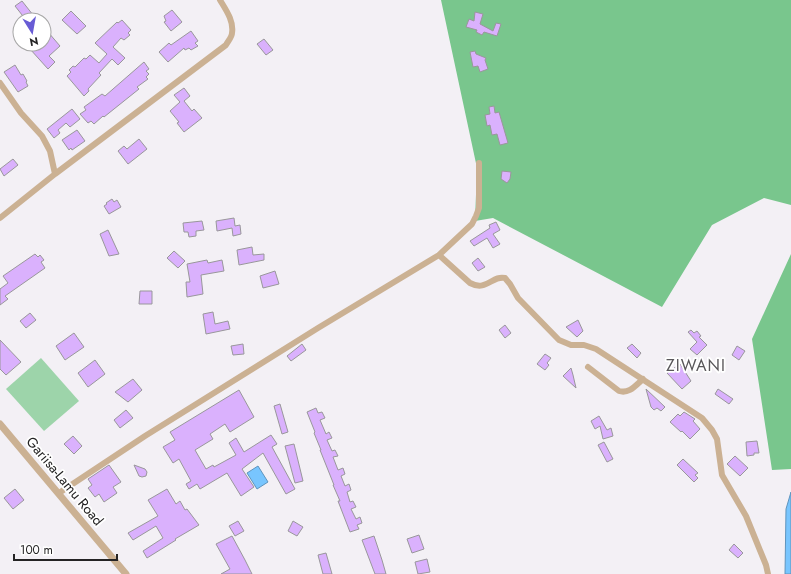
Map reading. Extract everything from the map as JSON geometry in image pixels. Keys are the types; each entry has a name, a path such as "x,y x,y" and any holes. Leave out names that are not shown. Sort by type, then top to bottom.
{"street":[{"path":"0,218 55,174 226,45 232,34 232,24 229,15 220,0"},
{"path":"0,83 21,113 42,136 50,151 55,174"},
{"path":"59,493 145,436 318,328 439,255 472,224 476,216 479,202 479,163"},
{"path":"439,255 470,283 476,286 482,286 499,278 505,278 518,298 559,340 570,345 584,345 596,349 702,418 717,439 722,475 746,516 766,565 768,574"},
{"path":"588,367 618,391 629,391 643,379"},
{"name":"Gariisa-Lamu Road","path":"0,424 126,574"}],"green space":[{"path":"441,0 791,0 791,205 764,198 712,225 662,307 493,218 475,221 477,168"},
{"path":"791,254 791,469 772,470 752,339"},
{"path":"41,358 79,401 44,431 6,389"}],"water":[{"path":"258,466 268,482 257,489 247,473"},
{"path":"791,492 791,574 785,574 786,509"}],"building":[{"path":"22,1 31,12 20,12 15,6"},
{"path":"172,10 182,22 171,31 164,22 166,21 164,16"},
{"path":"71,11 86,26 77,34 62,20"},
{"path":"475,12 483,14 480,24 493,31 496,23 501,24 497,36 484,32 482,35 476,32 477,30 466,27 469,19 474,21"},
{"path":"122,20 131,30 128,33 130,35 124,40 121,38 113,47 125,58 118,65 112,59 99,73 101,75 88,89 89,91 84,96 67,76 71,72 69,70 90,55 99,63 107,54 95,43 117,22 118,23"},
{"path":"191,31 198,41 195,43 198,46 191,50 189,48 185,50 184,48 168,62 159,52 169,43 171,45"},
{"path":"52,37 60,46 49,56 55,62 48,69 33,52 52,52"},
{"path":"264,39 273,50 266,55 257,44"},
{"path":"475,51 476,54 486,58 485,60 488,69 480,72 478,66 473,67 470,52"},
{"path":"144,62 149,69 146,71 149,74 146,77 148,79 137,87 139,89 94,124 91,121 88,123 80,114 86,110 84,107 102,94 105,96"},
{"path":"15,65 21,75 23,74 28,86 18,92 4,72"},
{"path":"184,88 190,96 184,101 192,111 194,109 202,118 184,132 177,123 179,122 170,111 180,102 174,95"},
{"path":"494,106 495,113 499,112 508,143 500,145 497,134 492,135 490,125 487,126 485,115 490,114 489,107"},
{"path":"72,109 80,119 70,127 66,123 58,130 60,133 54,138 47,129"},
{"path":"77,130 85,141 72,150 71,148 69,150 62,140"},
{"path":"139,139 147,149 128,164 118,151 124,146 127,149"},
{"path":"13,159 18,165 4,176 0,169"},
{"path":"502,171 511,172 510,179 507,183 501,179"},
{"path":"112,199 114,202 117,200 121,207 109,214 104,206"},
{"path":"234,218 235,226 240,225 241,234 233,236 232,228 217,231 216,221"},
{"path":"202,221 204,230 196,231 196,236 189,237 188,232 184,232 183,223"},
{"path":"496,222 500,230 493,234 500,244 493,248 487,238 474,246 470,241 490,228 489,225"},
{"path":"108,230 119,254 109,256 100,234"},
{"path":"252,247 253,255 264,254 264,260 239,265 237,250"},
{"path":"174,251 185,261 178,268 167,258"},
{"path":"35,254 38,257 40,255 44,260 41,262 45,268 5,296 8,299 0,305 0,289 8,283 3,276"},
{"path":"478,258 485,267 478,271 472,263"},
{"path":"207,260 208,263 222,260 224,271 201,275 203,294 187,297 186,282 190,282 187,264"},
{"path":"275,271 279,284 263,288 260,276"},
{"path":"140,291 152,291 152,304 139,304"},
{"path":"213,312 215,324 228,321 230,329 206,334 203,314"},
{"path":"30,313 36,320 26,328 20,321"},
{"path":"578,320 583,331 577,337 566,327"},
{"path":"505,325 511,333 505,338 499,330"},
{"path":"691,330 694,333 697,331 701,336 699,337 707,345 697,355 690,349 697,342 688,332"},
{"path":"74,333 84,347 65,360 56,346"},
{"path":"0,340 21,362 6,375 0,369"},
{"path":"243,344 244,354 233,355 231,346"},
{"path":"302,344 306,350 291,361 287,356"},
{"path":"632,344 641,353 637,358 627,348"},
{"path":"737,346 745,351 739,360 732,355"},
{"path":"545,354 551,358 547,363 549,365 545,370 537,364"},
{"path":"95,360 105,374 88,387 78,373"},
{"path":"680,364 691,381 682,389 667,373"},
{"path":"571,368 573,375 576,388 563,376"},
{"path":"133,379 142,390 128,402 115,392"},
{"path":"646,389 665,407 661,411 657,408 654,410 651,407"},
{"path":"718,389 733,399 729,404 715,394"},
{"path":"239,390 254,417 230,432 225,424 210,434 213,439 195,450 206,469 213,465 214,467 236,455 229,443 236,438 244,452 271,435 277,444 272,447 295,489 286,494 263,453 242,469 254,487 241,496 227,473 200,489 197,484 189,489 186,484 191,481 179,459 173,463 163,447 175,440 170,432"},
{"path":"280,404 288,432 282,434 274,406"},
{"path":"316,408 318,413 322,412 325,418 320,420 326,434 329,432 332,438 327,440 332,451 335,450 338,456 333,457 338,470 343,468 345,474 341,476 345,486 349,484 351,490 347,492 350,502 353,501 356,507 351,509 356,519 360,517 362,523 357,525 359,529 350,532 307,412"},
{"path":"126,410 133,418 120,428 114,420"},
{"path":"684,412 695,419 693,421 700,429 690,439 670,422 678,414 680,416"},
{"path":"599,416 607,430 611,428 613,436 603,439 600,426 595,429 591,421"},
{"path":"73,436 82,446 74,454 64,444"},
{"path":"757,441 759,453 754,453 754,455 747,456 746,442"},
{"path":"604,442 613,459 607,462 598,445"},
{"path":"294,444 303,481 295,483 285,446"},
{"path":"735,456 748,468 740,476 727,464"},
{"path":"683,459 698,473 695,475 698,478 694,482 677,465"},
{"path":"109,465 121,482 113,487 117,493 104,502 99,494 95,497 88,488 92,485 88,479"},
{"path":"134,465 145,469 147,472 146,476 139,476"},
{"path":"15,489 24,500 13,509 4,498"},
{"path":"167,489 176,504 180,501 185,510 187,509 199,525 147,558 143,551 163,538 156,526 133,540 128,533 158,516 148,500"},
{"path":"238,521 244,531 235,536 229,526"},
{"path":"293,521 303,527 297,536 288,531"},
{"path":"419,535 424,549 412,553 407,539"},
{"path":"232,536 252,574 221,574 230,569 216,544"},
{"path":"374,536 386,574 375,574 362,540"},
{"path":"734,544 743,553 738,558 729,550"},
{"path":"326,553 332,574 323,574 318,555"},
{"path":"427,559 430,572 418,574 415,562"}],"district":[{"name":"ZIWANI","path":"696,365"}]}
